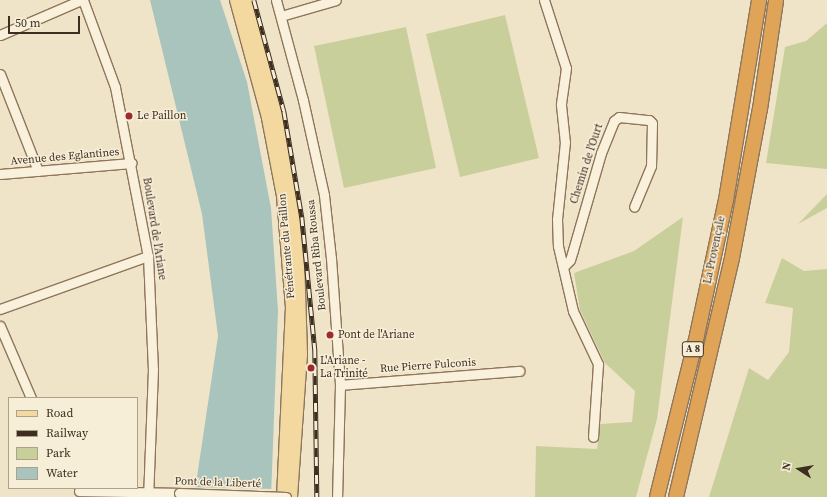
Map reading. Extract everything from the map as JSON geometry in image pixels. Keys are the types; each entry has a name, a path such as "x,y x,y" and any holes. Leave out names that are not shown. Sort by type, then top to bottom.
{"highway":[{"name":"La Provençale","path":"657,497 697,335 726,200 759,0"},
{"name":"La Provençale","path":"676,497 743,200 776,0"}],"main road":[{"name":"Pénétrante du Paillon","path":"236,0 268,118 285,224 292,307 282,497"},
{"name":"Pénétrante du Paillon","path":"247,0 277,115 291,194 298,259 301,354 291,497"}],"street":[{"path":"0,36 82,0"},
{"name":"Boulevard de l'Ariane","path":"82,0 107,62 132,163 148,256 153,369 149,495"},
{"name":"Boulevard Riba Roussa","path":"276,0 303,100 324,195 331,258 340,385 337,497"},
{"path":"281,16 336,0"},
{"path":"544,0 566,68 561,105 565,142 557,219 558,246 564,266 573,311 598,364 594,437"},
{"path":"0,74 38,172"},
{"name":"Chemin de l'Ourt","path":"564,266 570,260 574,250 601,153 614,121 620,117 648,120 652,123 651,166 634,208"},
{"name":"Avenue des Eglantines","path":"0,174 132,163"},
{"path":"0,309 148,256"},
{"path":"0,326 32,397"},
{"name":"Rue Pierre Fulconis","path":"340,385 519,371"},
{"name":"Pont de la Liberté","path":"79,492 149,495 179,493 286,497"}],"green space":[{"path":"505,15 539,158 460,177 426,34"},
{"path":"827,23 827,169 766,163 785,47 806,41"},
{"path":"406,27 436,168 344,188 314,46"},
{"path":"827,194 827,208 798,224"},
{"path":"683,217 657,419 636,497 535,497 536,446 597,449 600,424 632,422 635,391 605,363 580,310 574,273 634,251"},
{"path":"782,258 804,271 827,269 827,497 709,497 749,368 768,380 789,352 793,308 765,303"}],"water":[{"path":"150,0 220,0 247,82 271,208 278,311 271,497 194,497 218,336 202,214"}],"pier":[{"path":"192,487 273,489 273,497 192,497"}],"railway":[{"path":"254,0 284,111 302,217 315,349 317,497"}],"place":[{"name":"Le Paillon","path":"129,116"},
{"name":"Pont de l'Ariane","path":"330,335"},
{"name":"L'Ariane - La Trinité","path":"311,368"}]}
